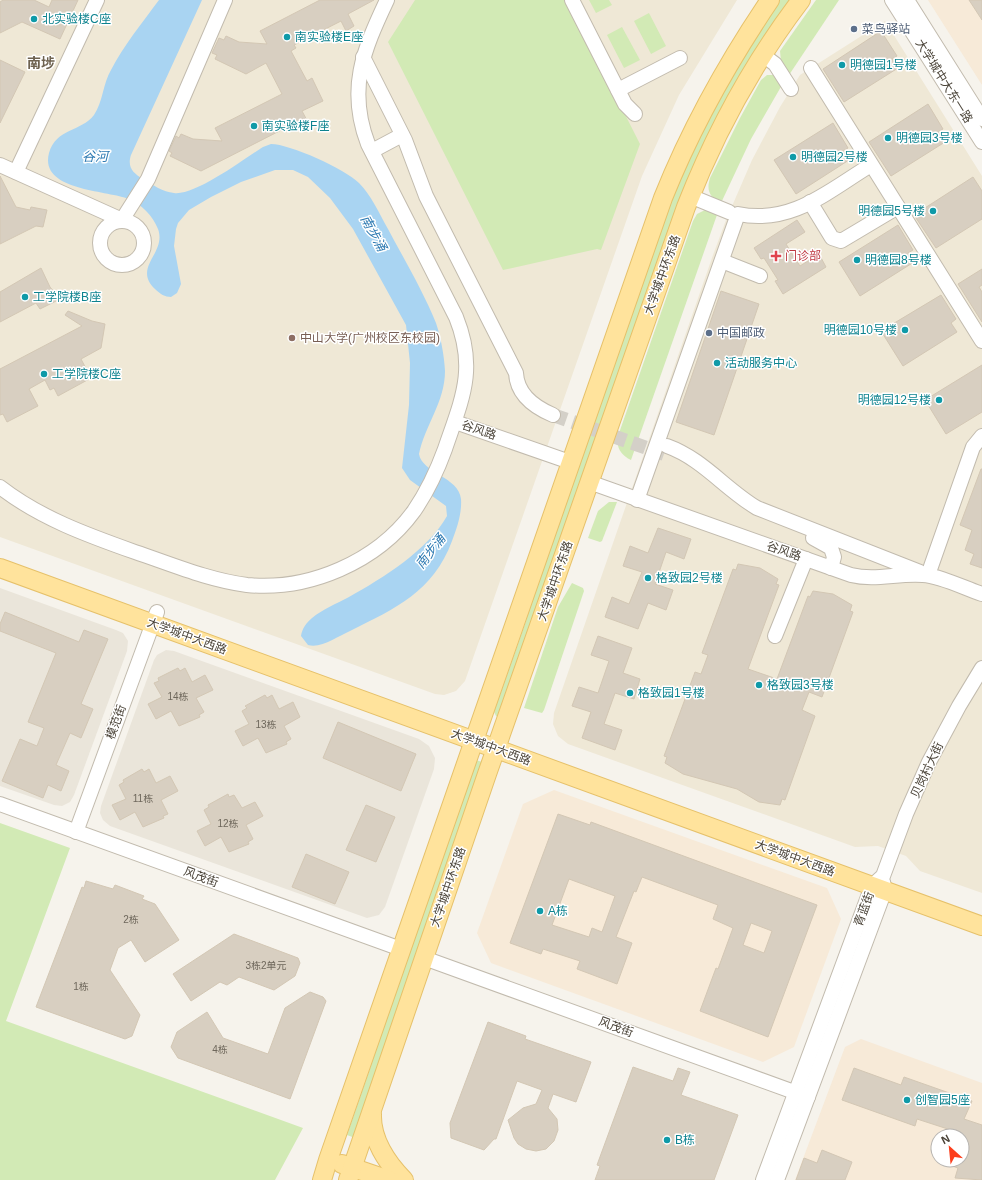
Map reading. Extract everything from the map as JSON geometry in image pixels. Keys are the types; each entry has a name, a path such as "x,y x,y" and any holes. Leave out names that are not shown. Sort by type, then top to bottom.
{"main road":[{"name":"大学城中环东路","path":"322,1180 570,462 667,187 704,108 736,51 770,0"},
{"name":"大学城中环东路","path":"351,1174 498,743 690,196 726,119 763,55 801,0"},
{"name":"大学城中大西路","path":"0,556 155,618 880,884 982,926"},
{"name":"大学城中大西路","path":"0,568 155,618"},
{"name":"大学城中大西路","path":"880,884 982,913"},
{"path":"372,1112 375,1134 384,1156 404,1180"},
{"path":"311,1180 328,1160 351,1174 389,1180"}],"street":[{"path":"16,172 97,0"},
{"path":"0,165 122,220 148,179 226,0"},
{"path":"0,487 37,511 79,532 212,579 260,586 296,583 316,579 352,563 373,551 401,526 413,512 426,492 438,468 455,422 465,390 467,374 466,353 462,332 364,132 358,104 358,79 363,57 387,0"},
{"path":"572,0 627,107 635,114"},
{"name":"大学城中大东一路","path":"892,0 982,142"},
{"name":"大学城中大东一路","path":"907,0 982,120"},
{"path":"763,55 775,64 791,89"},
{"path":"363,57 402,135 426,196 516,373 517,383 524,394 539,408 554,411"},
{"path":"618,90 680,58"},
{"path":"811,68 982,341"},
{"path":"372,151 402,135"},
{"path":"637,500 738,214 756,217 776,216 796,210 871,164"},
{"path":"690,196 730,212"},
{"path":"810,202 831,236 839,241 845,240 898,207"},
{"path":"722,261 760,276"},
{"name":"谷风路","path":"455,422 570,462"},
{"path":"831,568 833,553 826,544 753,516 730,500 697,471 665,450 685,454 702,465 757,508 928,575 973,447 982,436"},
{"name":"谷风路","path":"589,482 831,568 865,578 908,574 928,575 982,594"},
{"path":"775,636 806,559"},
{"name":"模范街","path":"76,832 155,618"},
{"name":"贝岗村大街","path":"880,884 906,814 929,762 959,706 982,668"},
{"name":"风茂街","path":"0,804 401,950"},
{"name":"青蓝街","path":"763,1180 802,1094 880,884"},
{"name":"风茂街","path":"424,958 802,1094"},
{"name":"青蓝街","path":"777,1180 802,1094"}],"shaded area":[{"name":"中山大学(广州校区东校园)","path":"0,0 737,0 679,95 642,176 465,681 456,691 444,695 435,694 0,537"},
{"path":"928,0 982,0 982,85"},
{"path":"885,21 982,176 982,893 920,871 906,856 878,846 855,847 568,744 558,736 553,724 554,713 713,255 726,220 752,160 780,107 800,75"},
{"path":"0,588 116,630 123,633 128,641 127,651 74,795 70,802 62,806 54,805 0,786"},
{"path":"166,650 174,651 419,739 429,746 435,758 434,769 385,907 379,915 367,918 110,826 103,820 100,813 101,806 154,660 157,655"},
{"path":"554,790 827,888 841,919 794,1047 763,1062 491,963 477,933 523,804"},
{"path":"861,1039 982,1083 982,1180 795,1180 845,1047"}],"green space":[{"path":"415,0 567,0 640,144 601,250 597,249 503,270 388,42"},
{"path":"589,0 609,0 612,5 596,13"},
{"path":"779,0 793,0 746,70 498,717 494,712 526,621 540,570 661,223 703,126 760,27"},
{"path":"816,0 839,0 789,75 781,61 780,51"},
{"path":"649,13 666,46 651,54 634,21"},
{"path":"622,27 640,60 624,68 607,35"},
{"path":"767,75 774,75 782,85 751,139 721,203 710,193 708,187 710,178 761,80"},
{"path":"705,210 718,212 631,460 624,456 620,451 618,436 693,221 697,214"},
{"path":"609,502 617,502 602,541 600,542 588,538 598,511"},
{"path":"572,583 583,588 584,591 544,710 542,713 524,708 558,607"},
{"path":"476,760 482,762 355,1138 347,1135 374,1057 386,1015"},
{"path":"0,823 70,848 6,1021 303,1128 275,1180 0,1180"}],"water":[{"name":"谷河","path":"159,0 202,0 131,155 130,166 134,172 154,186 174,193 194,189 206,183 232,168 263,147 271,144 291,148 317,158 352,177 359,183 371,199 419,287 436,323 445,365 444,382 442,393 419,454 427,466 448,480 459,492 461,499 461,510 452,541 444,559 424,586 397,606 324,644 313,646 308,645 301,636 306,624 325,609 376,581 404,562 417,552 439,528 447,516 446,506 410,480 402,468 409,405 410,363 406,325 353,229 330,198 308,177 293,170 275,170 241,182 189,210 178,223 176,229 174,246 181,284 177,293 171,297 165,296 159,292 149,281 147,274 148,267 160,238 156,224 146,211 129,199 77,187 64,182 54,175 49,166 49,153 52,145 63,134 82,125 94,115 108,75 134,34"}],"building":[{"name":"北实验楼C座","path":"3,0 34,0 49,7 52,0 78,0 60,39 22,22 0,33 0,2"},
{"path":"320,0 374,0 348,14 354,26 346,31 341,21 294,45 296,48 291,51 307,81 312,78 323,101 302,111 309,124 301,128 297,122 201,171 170,156 172,153 169,151 176,136 179,138 181,134 193,139 222,141 215,128 282,94 266,63 246,74 215,59 217,55 212,53 219,38 224,40 226,36 239,42 267,44 260,31"},
{"path":"969,0 982,0 982,20"},
{"name":"明德园1号楼","path":"881,31 897,56 892,59 898,68 844,102 823,69"},
{"path":"0,60 25,72 0,123"},
{"name":"明德园3号楼","path":"928,104 943,129 938,132 945,142 891,176 869,142"},
{"name":"明德园2号楼","path":"833,123 848,148 843,151 849,160 796,194 774,160"},
{"path":"0,176 16,207 30,210 31,207 47,210 43,227 36,226 0,244"},
{"name":"明德园5号楼","path":"973,177 982,191 982,219 936,248 914,215"},
{"name":"门诊部","path":"797,220 805,232 786,244 800,266 819,254 826,267 783,294 775,281 778,280 764,258 761,259 754,248"},
{"name":"明德园8号楼","path":"898,225 913,250 908,253 914,262 860,296 839,262"},
{"name":"工学院楼B座","path":"41,268 50,287 60,299 40,309 36,303 0,322 0,292"},
{"path":"982,269 982,285 979,287 982,292 982,322 958,284"},
{"name":"活动服务中心","path":"721,291 759,304 714,435 676,422"},
{"name":"明德园10号楼","path":"941,295 956,319 951,323 957,332 903,366 881,331"},
{"name":"工学院楼C座","path":"68,311 92,321 105,324 101,348 81,359 91,378 58,396 54,388 50,390 45,380 29,389 38,406 7,422 3,414 0,415 0,369 82,326 65,315"},
{"name":"明德园12号楼","path":"982,365 982,412 946,434 925,400"},
{"path":"981,469 982,568 970,564 974,554 965,550 972,530 960,525"},
{"name":"格致园2号楼","path":"658,528 691,539 684,559 666,552 655,584 673,590 666,610 648,603 638,629 605,617 612,597 629,604 642,572 623,566 630,546 648,553"},
{"name":"格致园3号楼","path":"738,564 760,568 778,579 776,584 779,585 748,669 777,679 808,596 810,597 813,591 833,594 852,605 850,611 853,612 822,697 809,692 802,710 815,716 785,800 782,799 780,805 759,802 737,789 683,774 665,763 667,757 664,756 695,672 701,674 708,655 702,653 733,569 736,570"},
{"path":"5,612 79,642 84,630 108,639 81,704 93,709 81,738 70,733 56,765 69,771 61,791 48,785 43,798 2,781 20,739 37,746 44,728 28,722 56,653 0,631 0,624"},
{"name":"格致园1号楼","path":"598,636 632,648 623,673 640,679 634,699 615,693 604,724 622,730 615,750 582,738 591,712 572,706 579,687 598,693 609,661 591,655"},
{"path":"178,668 180,671 185,668 192,682 205,675 213,690 196,698 204,712 199,715 200,717 179,726 171,711 156,719 148,704 162,697 154,683 159,681 158,678"},
{"path":"265,695 267,698 272,695 279,709 293,702 300,717 284,726 291,739 286,742 287,744 266,753 258,738 243,746 235,731 249,724 242,711 247,708 245,706"},
{"path":"338,722 416,754 401,791 323,758"},
{"path":"142,769 144,772 149,769 156,783 170,776 178,791 161,800 168,814 163,816 164,818 143,827 135,812 120,820 112,805 126,799 119,785 124,782 123,780"},
{"path":"228,794 229,797 234,795 242,808 255,802 263,816 246,825 253,839 248,842 249,844 229,852 221,837 205,846 197,831 211,824 204,810 209,807 208,805"},
{"path":"366,805 395,817 376,862 346,850"},
{"path":"558,814 590,825 591,822 817,905 768,1037 700,1011 716,968 718,969 733,928 713,919 718,905 642,877 636,892 634,891 616,937 632,943 617,984 577,969 580,961 543,949 541,954 510,943","holes":["569,879 615,896 602,932 592,928 589,937 552,925","751,923 772,931 764,953 743,945"]},
{"path":"306,854 349,872 335,904 292,887"},
{"path":"86,881 113,889 115,885 144,896 142,899 155,904 179,940 145,962 131,940 118,948 110,970 140,1015 132,1036 125,1039 36,1007 82,887 84,888"},
{"path":"234,934 298,958 300,963 295,976 274,990 239,977 227,985 220,982 191,1001 173,974"},
{"path":"310,992 323,997 326,1001 290,1099 178,1058 171,1047 177,1032 207,1012 223,1038 268,1054 285,1008"},
{"path":"488,1022 526,1036 525,1039 591,1062 576,1102 553,1094 548,1108 557,1119 558,1130 554,1141 546,1149 536,1151 526,1149 518,1144 514,1138 508,1120 523,1108 536,1104 542,1090 517,1081 496,1139 494,1139 484,1150 451,1138 450,1123"},
{"name":"B栋","path":"633,1067 673,1081 678,1068 690,1072 681,1095 738,1115 714,1180 595,1180 600,1166 597,1165"},
{"name":"创智园5座","path":"854,1068 901,1085 904,1077 972,1101 964,1119 982,1125 982,1180 955,1178 958,1168 970,1168 970,1128 945,1128 917,1119 915,1126 842,1100"},
{"path":"822,1150 852,1162 845,1180 796,1180 804,1158 817,1163"}],"tunnel":[{"path":"553,415 664,454"}],"place":[{"name":"北实验楼C座","path":"34,19"},
{"name":"菜鸟驿站","path":"854,29"},
{"name":"南实验楼E座","path":"287,37"},
{"name":"明德园1号楼","path":"842,65"},
{"name":"南实验楼F座","path":"254,126"},
{"name":"明德园3号楼","path":"888,138"},
{"name":"明德园2号楼","path":"793,157"},
{"name":"明德园5号楼","path":"933,211"},
{"name":"门诊部","path":"776,256"},
{"name":"明德园8号楼","path":"857,260"},
{"name":"工学院楼B座","path":"25,297"},
{"name":"明德园10号楼","path":"905,330"},
{"name":"中国邮政","path":"709,333"},
{"name":"中山大学(广州校区东校园)","path":"292,338"},
{"name":"活动服务中心","path":"717,363"},
{"name":"工学院楼C座","path":"44,374"},
{"name":"明德园12号楼","path":"939,400"},
{"name":"格致园2号楼","path":"648,578"},
{"name":"格致园3号楼","path":"759,685"},
{"name":"格致园1号楼","path":"630,693"},
{"name":"A栋","path":"540,911"},
{"name":"创智园5座","path":"907,1100"},
{"name":"B栋","path":"667,1140"}],"district":[{"name":"南埗","path":"41,63"}],"water label":[{"name":"南步涌","path":"374,233"},
{"name":"南步涌","path":"430,551"}]}
